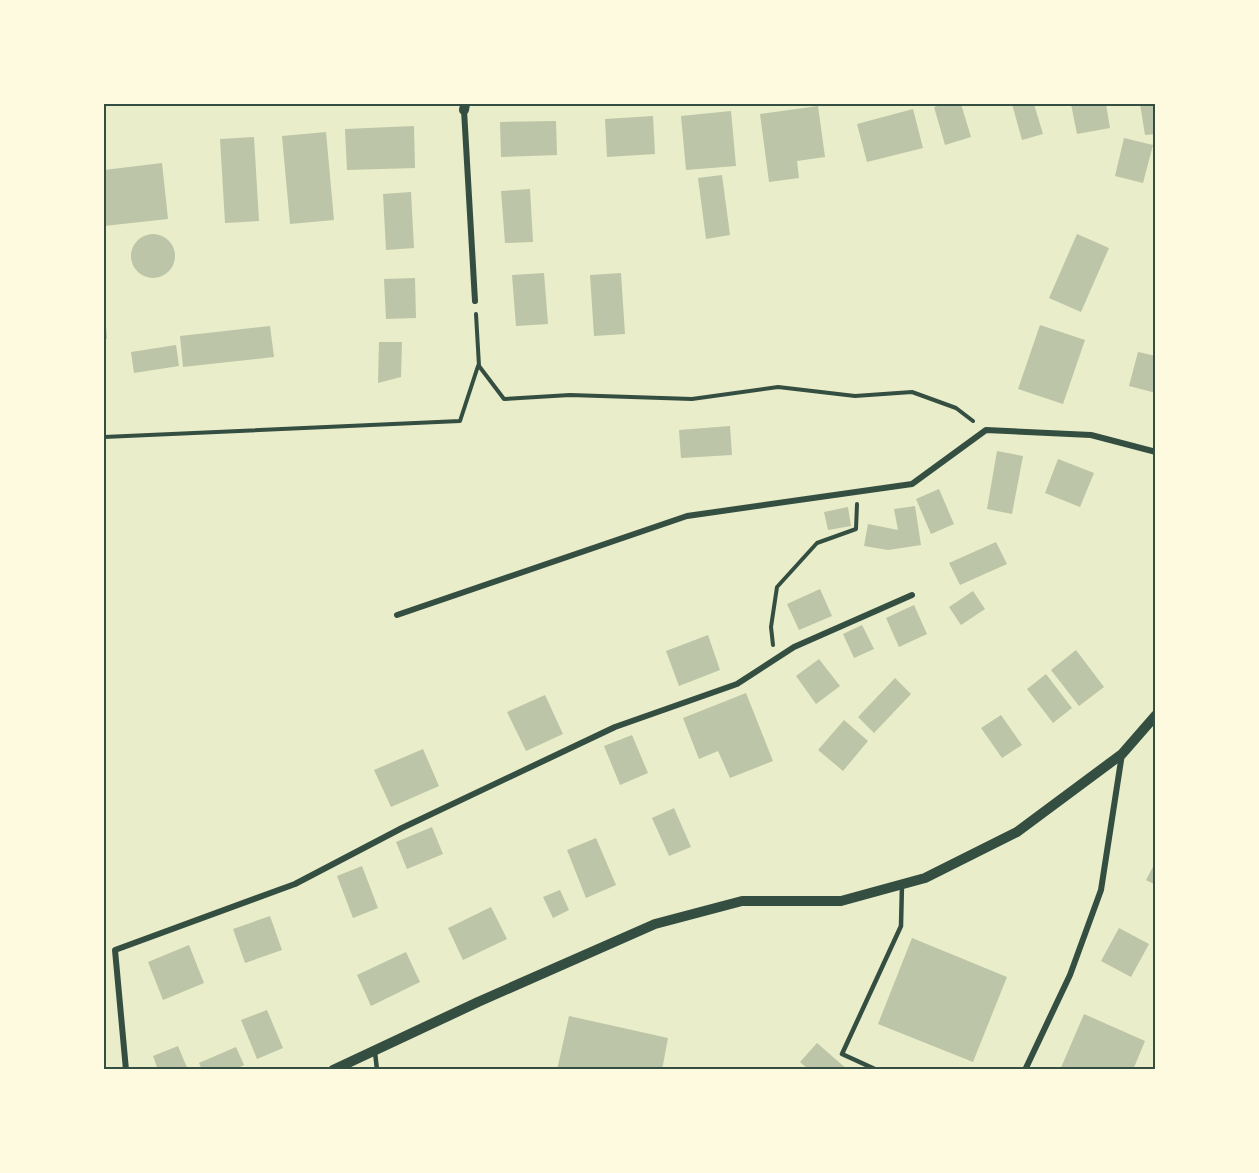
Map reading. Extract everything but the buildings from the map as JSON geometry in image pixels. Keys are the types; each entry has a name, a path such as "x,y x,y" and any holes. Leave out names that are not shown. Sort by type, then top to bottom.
{"street":[{"path":"464,107 475,301"},
{"path":"398,615 687,516 912,484 986,430 1091,435 1155,452"},
{"path":"126,1070 115,950 295,884 402,828 604,732 738,684 794,647 912,595"},
{"path":"333,1070 655,924 742,901 842,901 925,878 1017,832 1122,754 1155,715"},
{"path":"1025,1070 1070,975 1101,890 1122,754"}],"lane":[{"path":"877,1070 842,1054 901,926 902,884"},
{"path":"375,1049 377,1070"}],"path":[{"path":"104,437 460,421 479,366 475,301"},
{"path":"479,366 504,399 570,395 692,399 778,387 855,396 912,392 956,408 986,430"},
{"path":"775,659 771,627 777,587 817,543 856,529 858,492"}]}
